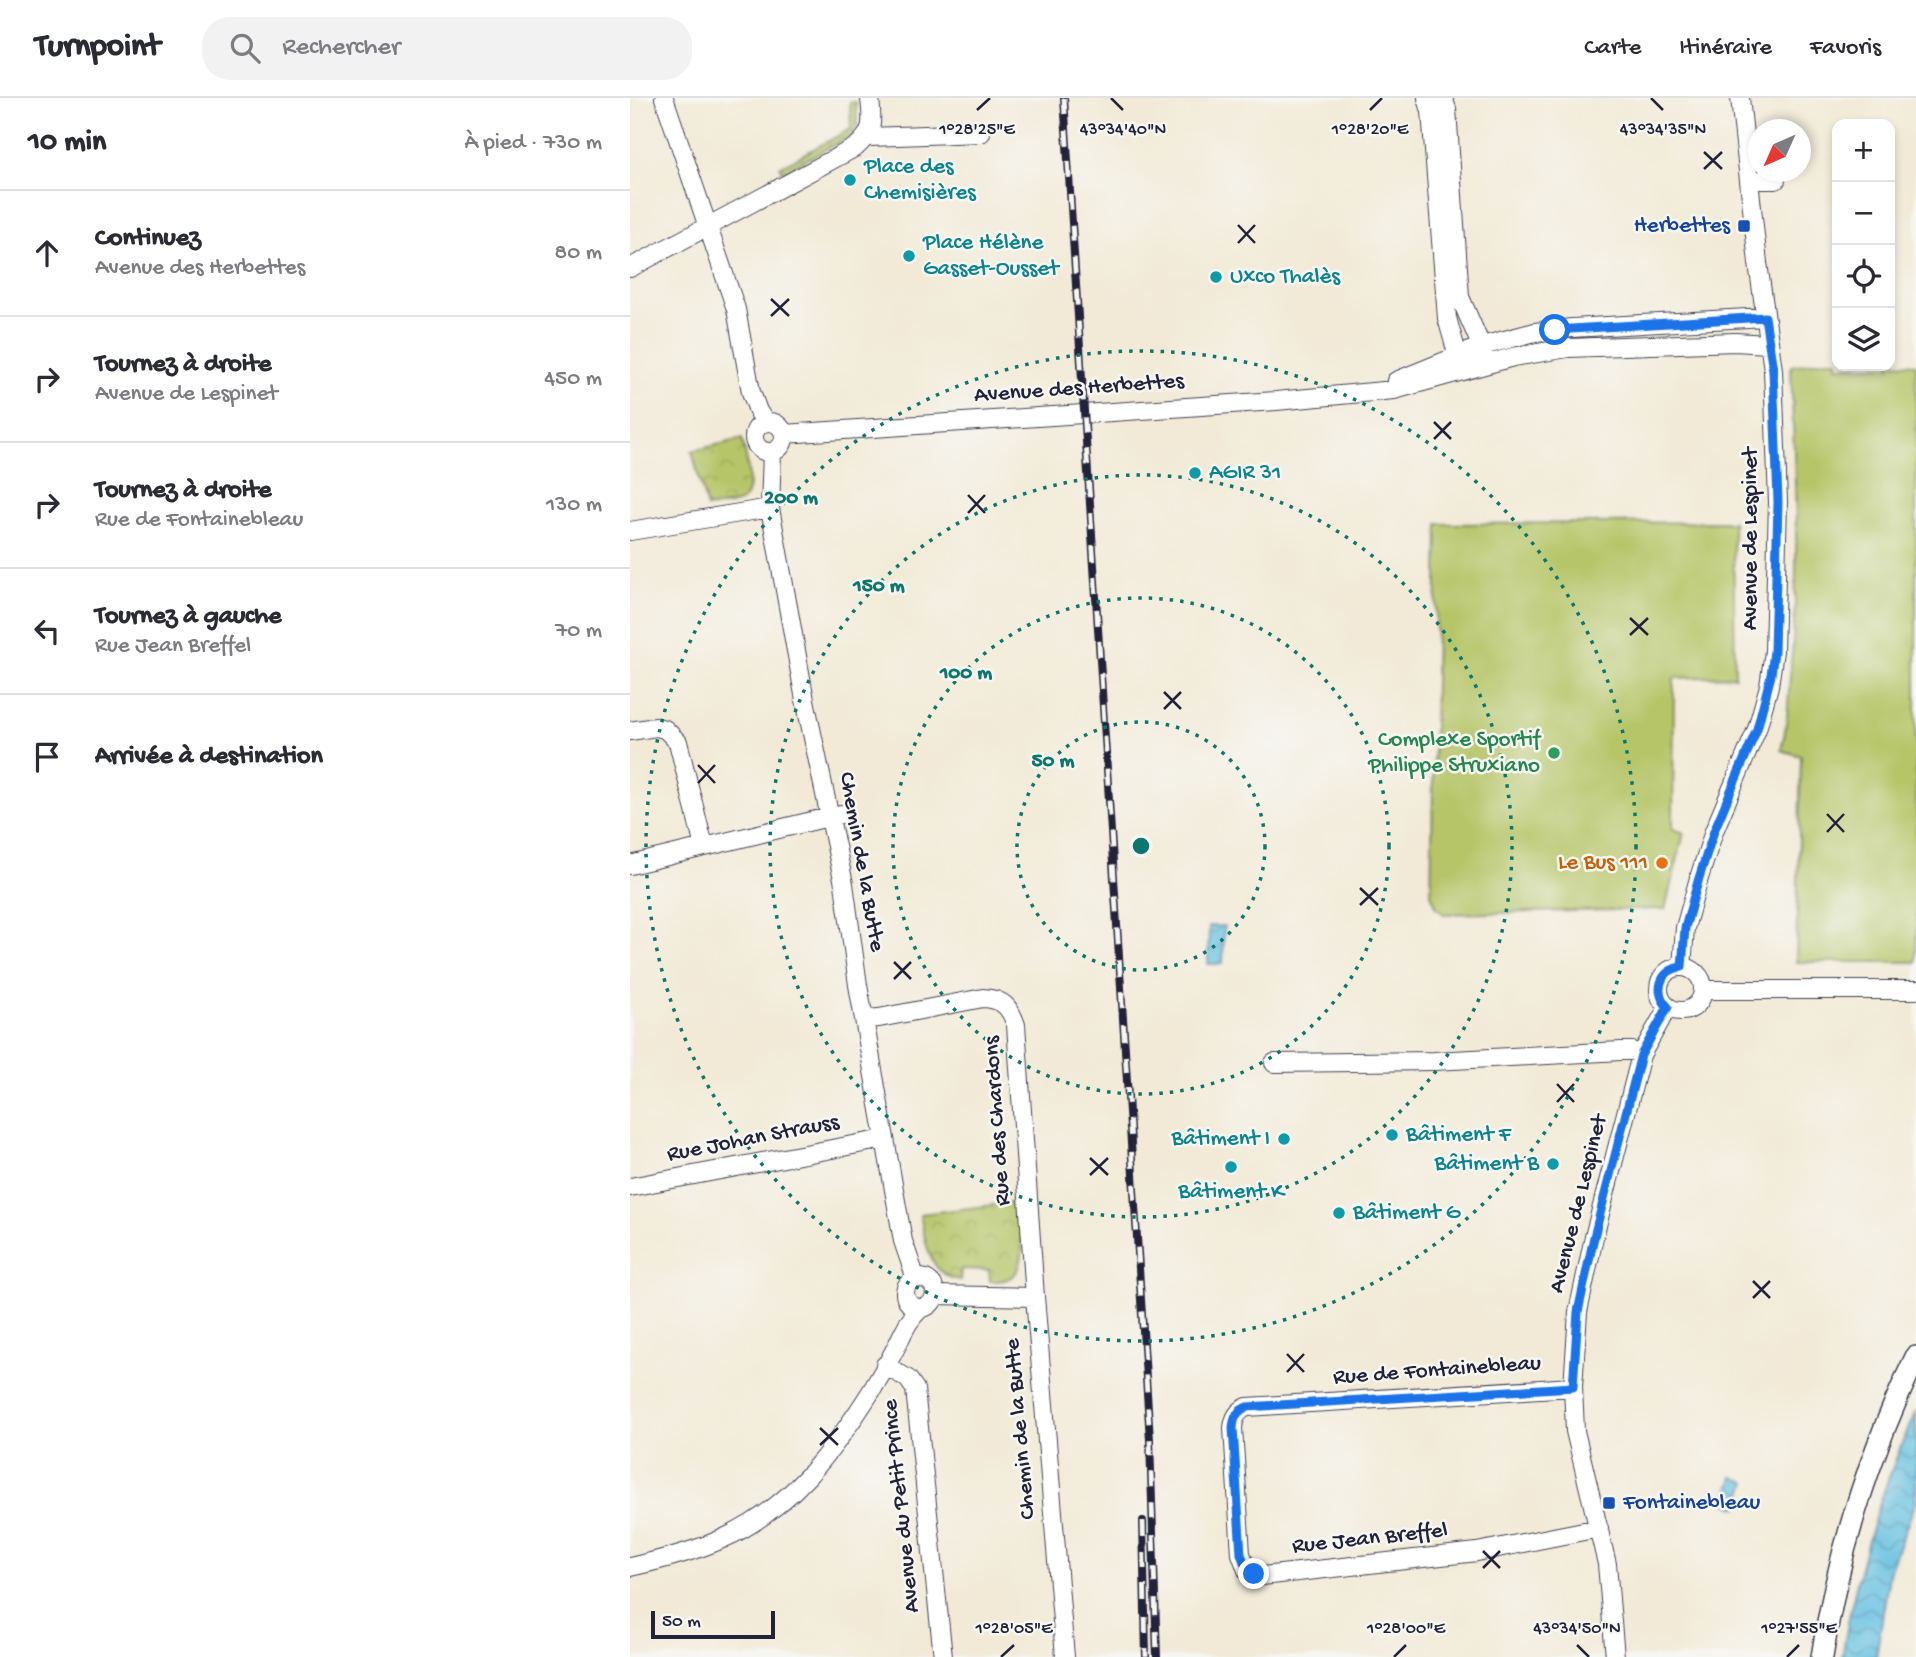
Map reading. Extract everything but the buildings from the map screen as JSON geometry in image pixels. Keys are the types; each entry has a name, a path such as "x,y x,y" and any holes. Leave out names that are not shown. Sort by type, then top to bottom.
{"main road":[{"path":"1822,1657 1838,1570 1851,1522 1879,1441 1916,1357"}],"street":[{"path":"664,98 713,224 738,317 751,392 765,422"},
{"path":"869,137 872,125 870,98"},
{"path":"1427,98 1431,111 1447,318 1460,363"},
{"path":"1443,98 1447,109 1460,297 1489,363"},
{"name":"Avenue de Lespinet","path":"1740,98 1748,171"},
{"path":"630,268 847,153 869,137 981,133"},
{"name":"Avenue de Lespinet","path":"1682,967 1685,928 1699,878 1714,831 1757,729 1771,675 1774,651 1778,502 1773,370 1749,182"},
{"name":"Avenue des Herbettes","path":"1460,363 1482,346 1507,338 1555,330 1765,317"},
{"name":"Avenue des Herbettes","path":"784,434 1276,401 1377,391 1460,363 1489,363 1568,348 1735,342 1768,344"},
{"path":"765,422 775,423 784,434 782,445 772,452 760,449 754,439 757,427 765,422"},
{"name":"Chemin de la Butte","path":"772,452 770,508 835,815 864,1019 903,1241 916,1279"},
{"path":"630,531 770,508"},
{"path":"630,731 656,727 665,729 678,742 704,847"},
{"path":"630,865 835,815"},
{"path":"1682,967 1697,974 1703,990 1697,1004 1688,1010 1668,1007 1660,997 1660,984 1666,973 1682,967"},
{"path":"1703,990 1916,990"},
{"name":"Rue des Chardons","path":"864,1019 983,998 995,998 1006,1004 1012,1013 1016,1026 1035,1297"},
{"name":"Avenue de Lespinet","path":"1615,1657 1609,1584 1599,1528 1575,1431 1573,1387 1578,1312 1594,1237 1641,1055 1668,1007"},
{"path":"1274,1063 1434,1061 1622,1051 1641,1055"},
{"name":"Rue Johan Strauss","path":"630,1187 885,1139"},
{"path":"916,1279 930,1282 935,1295 930,1304 914,1303 907,1286 916,1279"},
{"path":"935,1295 1035,1297"},
{"name":"Chemin de la Butte","path":"1035,1297 1065,1657"},
{"name":"Avenue du Petit Prince","path":"630,1567 695,1550 723,1539 742,1530 780,1504 813,1471 863,1403 893,1353 914,1303"},
{"name":"Avenue du Petit Prince","path":"885,1365 908,1379 915,1389 943,1657"},
{"name":"Rue de Fontainebleau","path":"1233,1428 1236,1415 1247,1407 1573,1387"},
{"name":"Rue Jean Breffel","path":"1233,1428 1241,1554 1247,1570 1254,1574 1262,1576 1477,1552 1599,1528"}],"green space":[{"path":"856,102 857,125 852,135 783,172 780,167 851,129 850,103"},
{"path":"1832,360 1832,371 1895,371 1895,363 1916,364 1916,962 1796,962 1801,756 1781,750 1788,708 1796,591 1791,366"},
{"path":"742,439 749,482 745,497 740,502 707,508 692,451"},
{"name":"Complexe Sportif Philippe Struxiano","path":"1733,522 1735,676 1674,678 1673,829 1684,833 1665,909 1444,914 1437,908 1431,894 1438,524"},
{"path":"1018,1202 1022,1255 1020,1266 1014,1275 1004,1280 990,1281 989,1270 961,1269 960,1280 941,1272 926,1245 920,1214"}],"water":[{"path":"1209,926 1224,926 1223,964 1208,964"},
{"path":"1916,1411 1916,1502 1890,1569 1876,1657 1842,1657 1854,1594 1871,1531"},
{"path":"1733,1477 1747,1482 1738,1508 1724,1502"}],"railway":[{"path":"1064,98 1150,1440 1157,1657"},
{"path":"1143,1521 1146,1657"}],"place":[{"name":"Place des Chemisières","path":"850,180"},
{"name":"Herbettes","path":"1744,226"},
{"name":"Place Hélène Gasset-Ousset","path":"909,256"},
{"name":"Uxco Thalès","path":"1216,277"},
{"name":"AGIR 31","path":"1195,473"},
{"name":"Complexe Sportif Philippe Struxiano","path":"1554,753"},
{"name":"Le Bus 111","path":"1662,863"},
{"name":"Bâtiment F","path":"1392,1135"},
{"name":"Bâtiment I","path":"1284,1139"},
{"name":"Bâtiment B","path":"1553,1164"},
{"name":"Bâtiment K","path":"1231,1167"},
{"name":"Bâtiment G","path":"1339,1213"},
{"name":"Fontainebleau","path":"1609,1503"}],"route":[{"path":"1254,1574 1247,1570 1241,1554 1233,1428 1236,1415 1241,1409 1573,1387 1578,1312 1594,1237 1641,1055 1668,1007 1660,997 1660,984 1666,973 1682,967 1685,928 1699,878 1714,831 1749,750 1764,705 1774,651 1778,502 1773,370 1765,317 1555,330"}]}
